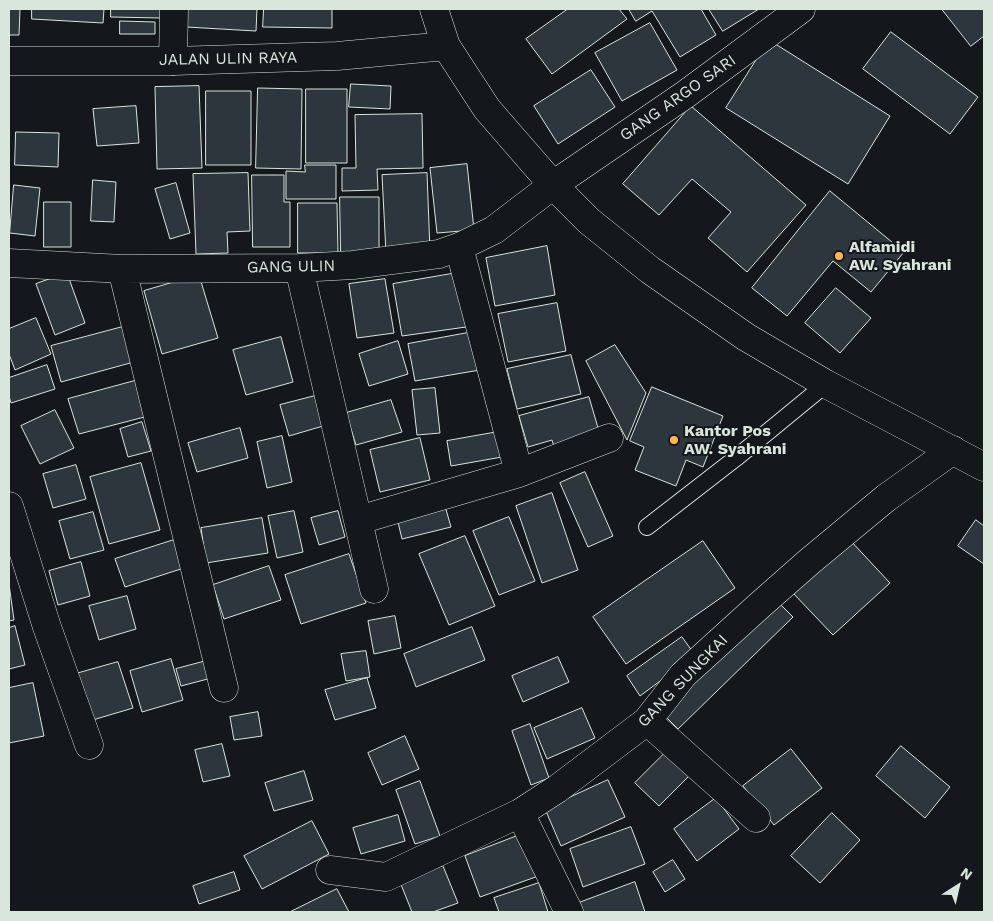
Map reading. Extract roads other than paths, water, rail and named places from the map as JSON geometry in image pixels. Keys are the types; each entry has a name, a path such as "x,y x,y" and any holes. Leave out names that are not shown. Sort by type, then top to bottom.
{"street":[{"path":"173,61 174,9"},
{"path":"434,9 446,46 487,109 554,185 589,221 657,276 746,337 826,384 984,467"},
{"name":"GANG ARGO SARI","path":"554,185 686,94 801,9"},
{"name":"JALAN ULIN RAYA","path":"9,61 173,61 337,56 446,46"},
{"name":"GANG ULIN","path":"9,263 122,269 299,268 392,261 439,254 459,247 494,230 554,185"},
{"path":"459,247 519,473"},
{"path":"299,268 374,588"},
{"path":"122,269 224,688"},
{"path":"359,520 519,473 609,438"},
{"name":"GANG SUNGKAI","path":"330,870 386,877 520,813 557,789 647,720 684,675 760,604 886,498 953,450"},
{"path":"9,506 47,627 88,745"},
{"path":"647,720 756,818"},
{"path":"520,813 569,912"}],"lane":[{"path":"647,528 826,384"}],"place":[{"name":"Alfamidi AW. Syahrani","path":"839,256"},
{"name":"Kantor Pos AW. Syahrani","path":"674,440"}]}
